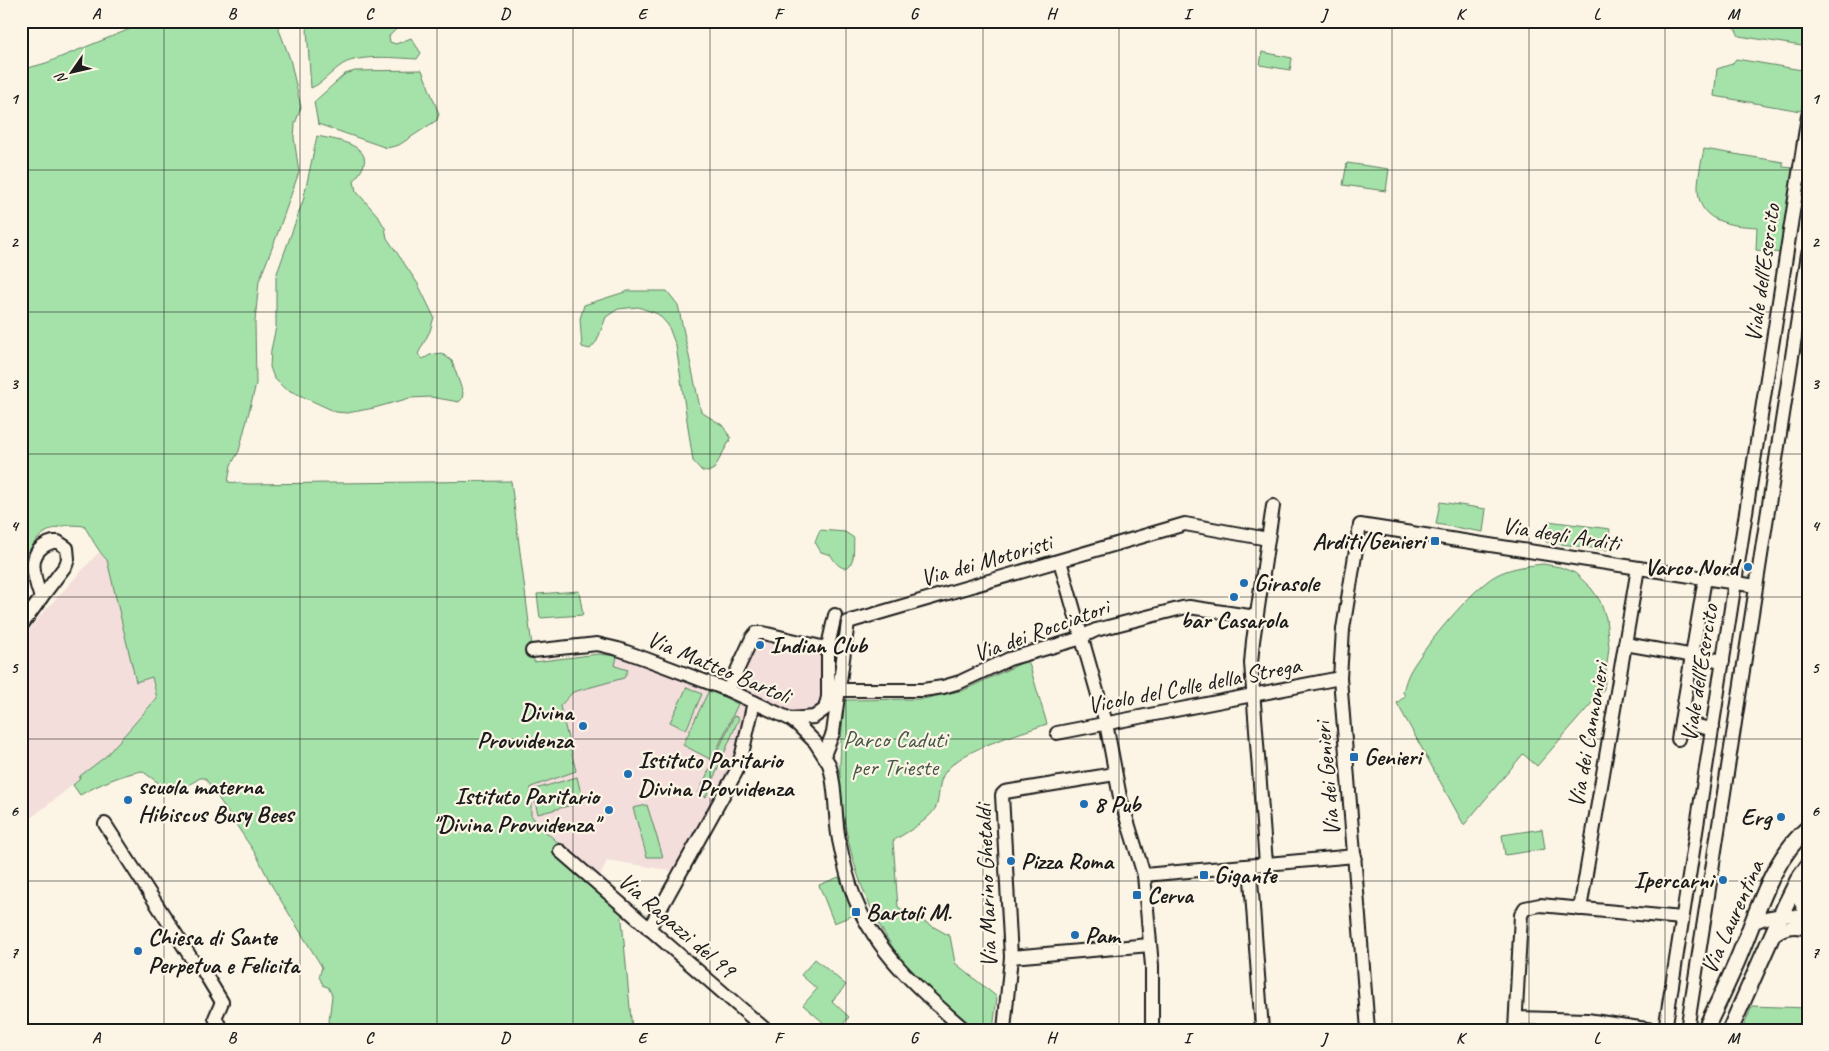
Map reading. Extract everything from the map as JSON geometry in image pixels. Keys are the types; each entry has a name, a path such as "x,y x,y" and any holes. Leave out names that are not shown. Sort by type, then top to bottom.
{"main road":[{"name":"Via Laurentina","path":"1705,1030 1729,980 1770,881 1795,840 1808,828"},
{"name":"Via Laurentina","path":"1730,1030 1780,916 1798,880 1808,866"}],"street":[{"name":"Viale dell'Esercito","path":"1665,1030 1808,118"},
{"name":"Viale dell'Esercito","path":"1686,1030 1808,254"},
{"path":"1781,290 1802,292"},
{"path":"1763,411 1783,414"},
{"path":"1266,864 1252,654 1273,506"},
{"name":"Via dei Motoristi","path":"824,755 833,733 848,622 1185,524 1268,539"},
{"name":"Via degli Arditi","path":"1360,525 1756,586"},
{"name":"Via dei Genieri","path":"1360,525 1342,638 1340,678 1368,1030"},
{"path":"1060,561 1106,723 1115,774 1144,875 1150,945 1152,1030"},
{"name":"Via dei Cannonieri","path":"1580,909 1638,568"},
{"path":"1678,740 1705,578"},
{"path":"25,621 42,598"},
{"path":"21,604 25,621"},
{"name":"Via dei Rocciatori","path":"840,690 923,690 944,687 960,682 1009,659 1075,640 1096,630 1189,607 1256,617"},
{"path":"790,719 814,717 825,709 828,697 828,646 835,615"},
{"path":"728,690 756,633 821,647 828,646"},
{"name":"Via Matteo Bartoli","path":"532,651 597,644 618,648 728,690 790,719 798,725 824,755 832,776 836,822 841,847 853,894 862,916 898,967 920,990 965,1030"},
{"path":"1625,644 1723,661"},
{"name":"Vicolo del Colle della Strega","path":"1057,733 1340,678"},
{"path":"1720,681 1741,684"},
{"path":"649,929 736,772 754,702"},
{"path":"1681,722 1706,728 1713,727"},
{"name":"Via Marino Ghetaldi","path":"1004,1030 1011,957 1002,795 1005,792 1115,774"},
{"path":"1705,776 1726,778"},
{"path":"105,824 219,1009 215,1018 222,1030"},
{"name":"Via Ragazzi del 99","path":"560,851 766,1030"},
{"path":"1144,875 1355,856"},
{"path":"1250,866 1262,1030"},
{"path":"1798,880 1800,901 1808,919"},
{"path":"1653,1030 1601,1022 1568,1025 1516,1024 1522,910 1528,907 1540,906 1682,918"},
{"path":"1752,923 1780,916 1808,919"},
{"path":"1771,937 1786,927 1799,927 1808,930"},
{"path":"1011,957 1150,945"},
{"path":"1667,1013 1691,1005"}],"shaded area":[{"path":"99,552 107,560 136,682 152,677 157,698 105,757 26,822 21,820 21,641 39,617"},
{"path":"756,635 826,650 823,708 790,717 731,689"},
{"name":"Istituto Paritario Divina Provvidenza","path":"598,654 628,658 746,704 735,760 673,871 607,860 600,877 540,827 531,815 531,787 541,660"}],"green space":[{"path":"150,21 278,21 278,27 290,59 301,107 295,124 294,138 299,172 259,281 255,321 256,384 239,451 231,465 228,482 248,484 511,481 534,662 598,654 617,656 615,666 628,670 624,678 573,692 560,706 576,771 531,787 531,815 540,827 561,845 554,855 617,910 621,909 632,1030 328,1030 332,995 319,977 322,967 272,886 257,856 205,778 200,778 174,794 142,771 110,780 80,795 73,785 79,780 80,776 105,757 157,698 152,677 136,682 107,560 97,548 84,526 61,526 43,534 30,550 24,572 21,572 21,70 46,63"},
{"path":"312,21 405,21 389,36 390,42 396,44 411,38 421,53 417,59 379,57 351,61 343,64 311,88 307,29"},
{"path":"1726,21 1808,21 1808,47 1739,36 1736,30"},
{"path":"1262,52 1292,58 1290,70 1260,65"},
{"path":"1736,59 1808,71 1801,111 1714,96 1717,69 1732,64"},
{"path":"422,70 439,114 437,120 399,145 387,148 318,124 314,102 345,74 355,71"},
{"path":"317,136 349,144 362,153 364,159 363,167 354,181 356,191 378,216 385,228 387,238 418,284 434,317 430,331 418,354 423,359 430,355 441,353 452,361 463,393 462,399 459,402 431,397 410,398 374,408 347,413 336,412 284,388 274,378 270,367 271,350 276,327 276,276 303,201"},
{"path":"1704,149 1783,162 1783,167 1793,168 1781,253 1756,250 1757,227 1727,223 1712,217 1704,210 1698,192 1698,181"},
{"path":"1347,163 1389,169 1386,191 1343,185"},
{"path":"628,291 667,291 678,305 701,412 722,425 731,438 714,469 708,472 702,471 693,461 676,346 668,325 658,314 638,307 618,309 606,317 597,341 590,349 582,347 580,319 584,305"},
{"path":"1440,502 1486,509 1483,532 1436,524"},
{"path":"1548,521 1610,529 1607,550 1546,542"},
{"path":"820,530 845,532 854,538 853,557 849,566 843,568 831,555 821,552 815,542"},
{"path":"1543,564 1560,567 1575,573 1591,588 1600,601 1606,618 1609,647 1604,689 1537,766 1523,754 1464,825 1397,703 1405,696 1403,692 1406,681 1418,660 1438,633 1474,593 1500,573"},
{"path":"579,591 583,615 540,618 537,594"},
{"name":"Parco Caduti per Trieste","path":"1028,660 1047,724 978,749 954,763 946,771 942,779 934,810 918,825 893,841 898,907 950,936 955,963 997,997 993,1030 976,1030 916,978 888,939 866,897 851,853 842,806 840,766 844,700 923,699 964,690"},
{"path":"687,687 702,694 686,730 670,722"},
{"path":"709,690 738,704 712,760 683,745"},
{"path":"734,716 739,718 706,797 698,794"},
{"path":"577,777 583,802 538,814 532,790"},
{"path":"647,805 663,857 647,857 633,808"},
{"path":"1542,829 1545,849 1505,855 1502,835"},
{"path":"839,877 854,915 834,923 819,885"},
{"path":"815,959 846,985 832,1001 849,1017 838,1030 832,1030 803,1005 817,989 801,975"},
{"path":"1752,1006 1808,1008 1808,1030 1742,1030"}],"place":[{"name":"Arditi/Genieri","path":"1435,541"},
{"name":"Varco Nord","path":"1748,567"},
{"name":"Girasole","path":"1244,583"},
{"name":"bar Casarola","path":"1234,597"},
{"name":"Indian Club","path":"760,645"},
{"name":"Divina Provvidenza","path":"583,726"},
{"name":"Genieri","path":"1354,757"},
{"name":"Istituto Paritario Divina Provvidenza","path":"628,774"},
{"name":"scuola materna Hibiscus Busy Bees","path":"128,800"},
{"name":"8 Pub","path":"1084,804"},
{"name":"Istituto Paritario \"Divina Provvidenza\"","path":"609,810"},
{"name":"Erg","path":"1781,817"},
{"name":"Pizza Roma","path":"1011,861"},
{"name":"Gigante","path":"1204,875"},
{"name":"Ipercarni","path":"1723,880"},
{"name":"Cerva","path":"1137,895"},
{"name":"Bartoli M.","path":"856,912"},
{"name":"Pam","path":"1075,935"},
{"name":"Chiesa di Sante Perpetua e Felicita","path":"138,951"}]}
